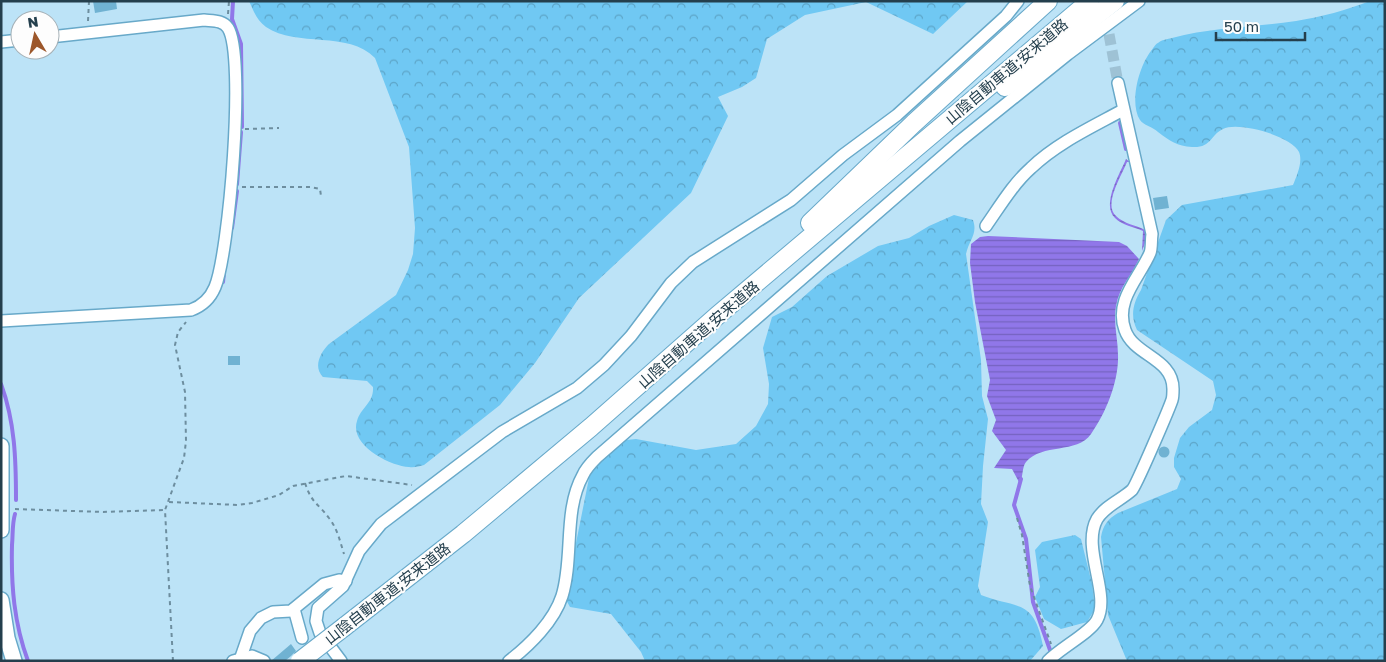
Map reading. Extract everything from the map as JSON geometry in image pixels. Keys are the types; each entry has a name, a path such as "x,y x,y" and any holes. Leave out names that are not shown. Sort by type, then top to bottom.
{"highway":[{"path":"718,315 888,148 1048,1"},
{"name":"山陰自動車道;安来道路","path":"300,661 516,490 809,237 1090,1"},
{"path":"809,237 849,210 1115,1"}],"main road":[{"path":"1,446 1,530"},
{"path":"1,600 7,638 14,661"}],"street":[{"path":"341,661 320,633 316,621 321,604 346,581 359,551 381,524 424,489 524,417 577,388 604,365 631,336 671,283 693,262 791,200 843,155 897,115 1006,16 1018,1"},
{"path":"510,661 550,620 562,596 573,503 583,475 597,456 960,141 1068,54 1139,1"},
{"path":"1,321 191,310 200,306 209,298 215,287 220,264 235,129 234,46 228,26 222,22 204,20 60,36"},
{"path":"1051,657 1097,621 1100,611 1100,597 1093,549 1093,530 1098,518 1132,489 1137,482 1146,456 1172,400 1172,381 1167,368 1132,342 1125,330 1124,305 1127,293 1151,252 1152,234 1142,182 1123,110 1118,83"},
{"path":"986,226 1007,195 1030,168 1052,151 1123,110"},
{"path":"237,659 250,631 261,618 272,612 285,613 294,609 310,593 324,584 339,580 346,581"},
{"path":"294,609 302,638"},
{"path":"237,659 252,656 264,661"}],"path":[{"path":"86,34 89,1"},
{"path":"235,129 279,128"},
{"path":"230,187 311,187 320,189 321,196"},
{"path":"173,661 165,510 184,458 186,399 175,345 176,337 191,310"},
{"path":"168,502 238,505 252,503 264,501 293,486 339,476 364,476 420,485 424,489"},
{"path":"305,483 312,501 326,513 335,527 351,568"},
{"path":"2,506 22,510 165,510"},
{"path":"1017,518 1022,535 1030,586 1051,657"}],"green space":[{"path":"249,1 968,1 933,34 866,2 805,15 767,39 756,78 742,87 718,97 728,116 691,193 579,298 535,363 500,405 424,465 413,467 401,466 382,458 373,453 359,438 356,430 357,421 371,397 373,387 367,381 323,377 318,369 319,360 329,344 396,295 408,270 413,254 415,228 409,147 375,58 364,49 351,44 292,37 278,33 260,22"},
{"path":"1370,1 1385,1 1385,661 1127,661 1108,615 1101,537 1103,529 1109,520 1118,513 1177,489 1181,479 1174,467 1174,458 1180,438 1189,427 1212,410 1216,395 1213,381 1137,330 1133,315 1136,300 1166,220 1182,205 1293,185 1300,160 1299,152 1286,141 1264,132 1240,127 1223,129 1215,134 1207,143 1199,147 1182,146 1170,140 1140,120 1135,104 1139,75 1155,45 1165,40 1187,34 1305,19"},
{"path":"954,215 973,220 974,225 974,233 966,254 981,360 982,396 988,419 981,504 988,522 978,586 981,595 1022,608 1029,612 1035,620 1043,646 1030,661 645,661 641,652 611,614 570,607 565,598 590,473 602,457 626,440 636,439 696,450 736,444 756,426 768,404 769,384 763,348 772,317 792,307 827,276 878,246 909,238 929,226"},
{"path":"1075,535 1081,539 1092,584 1095,609 1087,622 1061,629 1044,619 1035,597 1040,587 1035,550 1042,542"}],"shaded area":[{"path":"1126,159 1130,162 1127,162 1112,197 1113,211 1123,221 1145,230 1145,243 1142,251 1143,231 1118,220 1111,212 1110,205 1113,189"},
{"path":"980,237 1119,242 1127,246 1139,259 1123,287 1116,306 1118,365 1114,386 1102,416 1085,440 1068,447 1041,452 1033,456 1025,464 1020,484 1012,469 994,468 1006,450 992,431 996,420 987,396 990,380 975,302 970,263 971,244"}],"building":[{"path":"93,1 116,1 117,9 95,13"},
{"path":"1167,196 1169,208 1155,210 1153,198"},
{"path":"228,356 240,356 240,365 228,365"},
{"path":"1164,446 1170,452 1164,458 1158,452"},
{"path":"291,644 296,651 291,656 285,661 271,661"}],"waterway":[{"path":"233,1 232,19 241,44 242,127"},
{"path":"1120,123 1126,149"},
{"path":"237,184 241,132"},
{"path":"232,228 237,191"},
{"path":"223,282 224,272"},
{"path":"1,384 12,427 16,500"},
{"path":"1021,479 1014,505 1026,539 1033,602 1050,650"},
{"path":"15,514 12,545 13,590 19,633 28,661"}],"tunnel":[{"path":"1106,18 1118,83"}]}
